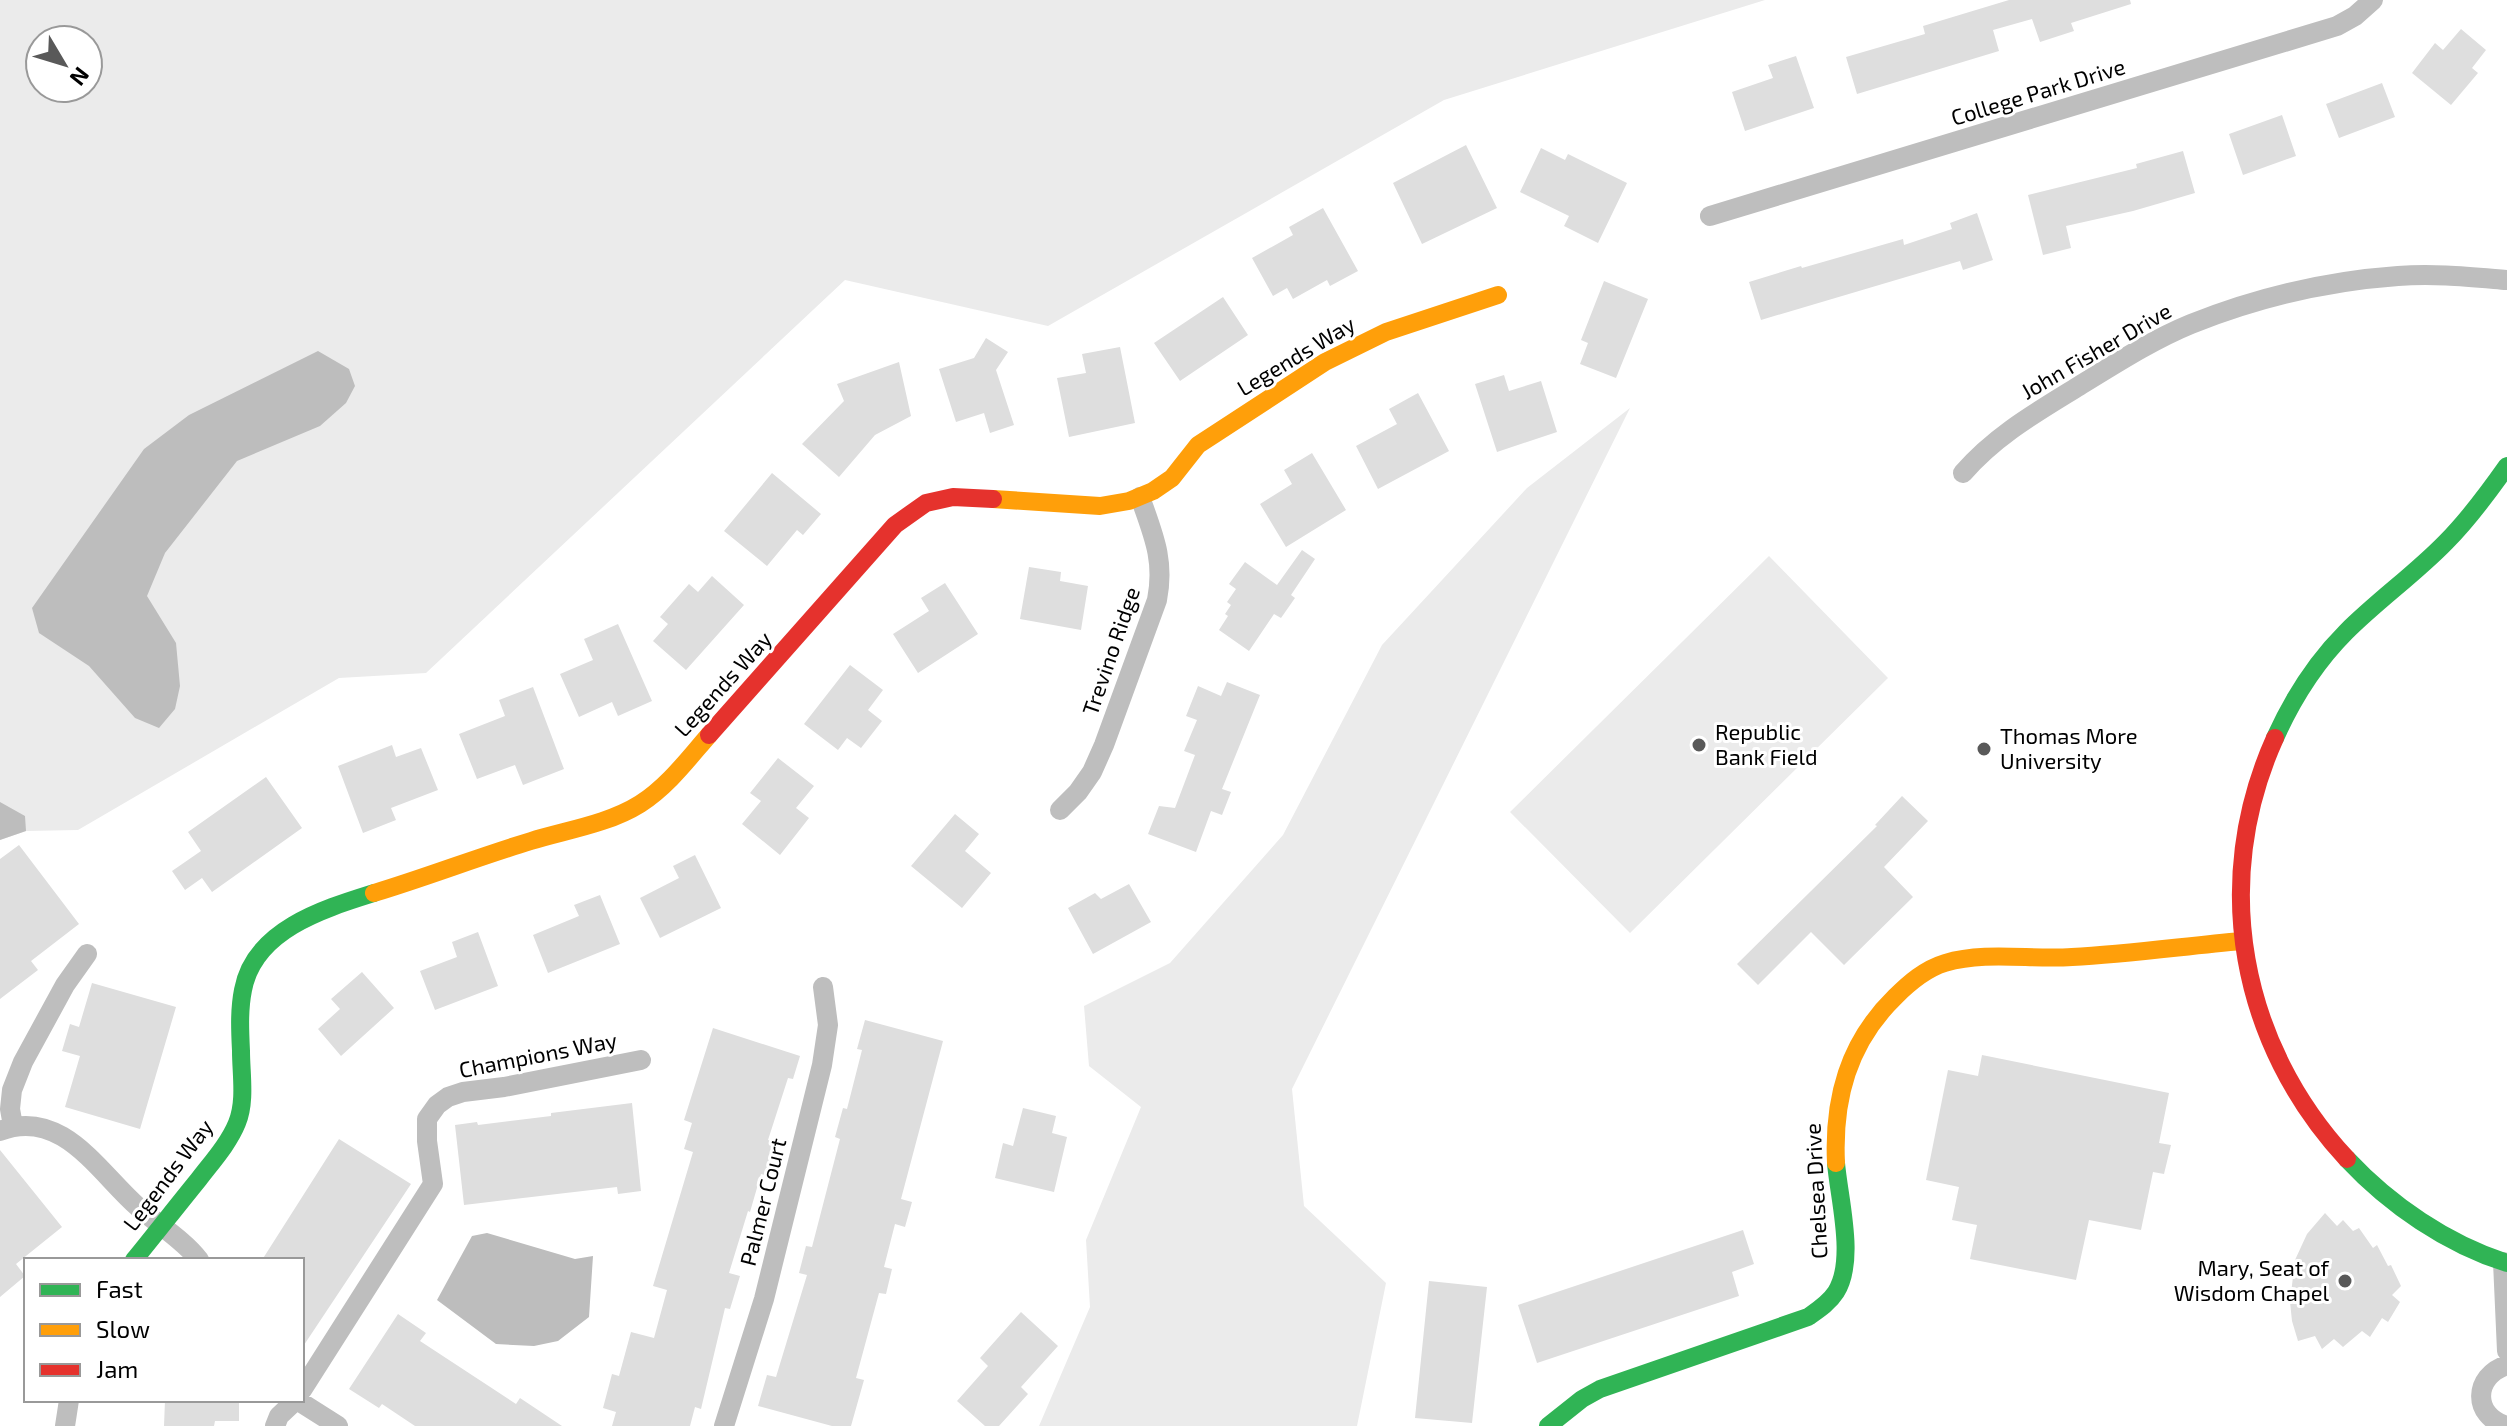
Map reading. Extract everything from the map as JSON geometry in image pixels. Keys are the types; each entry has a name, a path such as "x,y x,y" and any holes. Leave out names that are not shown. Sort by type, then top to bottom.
{"street":[{"name":"College Park Drive","path":"1710,216 2337,26 2355,16 2373,0"},
{"name":"John Fisher Drive","path":"1963,473 1982,451 2010,428 2136,352 2189,325 2240,307 2330,284 2399,276 2507,280"},
{"name":"Legends Way","path":"136,1258 216,1157 236,1126 242,1106 240,1008 243,986 261,952 282,931 310,916 365,896 528,842 603,821 638,805 664,786 895,525 926,503 953,497 1100,506 1140,497 1172,478 1198,445 1325,362 1386,332 1498,295"},
{"path":"2507,466 2473,515 2436,553 2341,635 2304,683 2282,721 2263,766 2249,814 2242,856 2242,941 2257,1010 2276,1060 2328,1140 2362,1176 2425,1224 2453,1240 2505,1262 2507,1351"},
{"name":"Trevino Ridge","path":"1060,810 1092,772 1157,600 1161,578 1159,550 1140,497"},
{"name":"Chelsea Drive","path":"1548,1426 1600,1389 1808,1317 1827,1305 1841,1283 1846,1256 1835,1160 1839,1088 1850,1060 1876,1016 1911,982 1930,969 1967,959 2072,957 2242,941"},
{"path":"87,954 65,985 23,1062 12,1090 6,1129 36,1128 64,1137 80,1147 96,1161 119,1190 197,1258"},
{"name":"Palmer Court","path":"724,1426 764,1299 822,1065 828,1025 823,987"},
{"name":"Champions Way","path":"304,1387 433,1184 427,1119 437,1105 463,1092 641,1060"},
{"path":"2507,1365 2489,1375 2481,1394 2487,1414 2494,1421 2507,1426"},
{"path":"65,1426 69,1402"},
{"path":"275,1426 279,1416 294,1402"},
{"path":"299,1402 338,1426"}],"shaded area":[{"path":"0,0 1765,0 1444,100 1048,326 845,280 426,673 339,678 78,830 26,831 0,840"},
{"path":"318,351 349,369 355,386 346,403 320,426 237,461 165,553 147,596 176,643 180,686 175,709 159,728 135,718 89,666 39,633 32,608 144,449 189,415"},
{"path":"1630,408 1292,1089 1304,1206 1386,1283 1357,1426 1039,1426 1090,1307 1086,1240 1141,1107 1089,1066 1084,1006 1170,963 1283,835 1382,645 1527,488"},
{"name":"Republic Bank Field","path":"1769,556 1888,678 1630,933 1510,812"},
{"path":"0,802 25,816 26,831 0,840"},
{"path":"487,1233 575,1259 593,1256 589,1317 558,1341 534,1346 496,1344 437,1300 472,1236"}],"building":[{"path":"2009,0 2130,0 2131,4 2071,23 2074,31 2040,42 2032,19 1993,30 1999,51 1857,94 1846,57 1925,34 1923,26"},
{"path":"2461,29 2486,50 2472,68 2478,73 2451,105 2412,73 2435,43 2443,50"},
{"path":"1796,56 1814,108 1745,131 1732,92 1773,78 1768,65"},
{"path":"2382,83 2395,117 2339,138 2326,104"},
{"path":"2282,115 2296,156 2243,175 2229,134"},
{"path":"1466,145 1497,208 1422,244 1393,183"},
{"path":"1541,148 1565,160 1568,154 1627,183 1598,243 1564,226 1569,216 1520,192"},
{"path":"2183,151 2195,193 2066,226 2071,248 2043,255 2028,195 2137,168 2136,164"},
{"path":"1323,208 1358,271 1330,286 1327,280 1293,299 1287,288 1273,296 1252,258 1293,235 1289,227"},
{"path":"1977,213 1993,260 1963,270 1960,261 1761,320 1749,282 1903,239 1904,245 1952,229 1950,223"},
{"path":"1604,281 1648,299 1616,378 1580,364 1588,343 1581,340"},
{"path":"1223,297 1248,335 1180,381 1154,343"},
{"path":"986,338 1008,352 996,370 1014,425 990,433 984,413 956,422 939,369 974,358"},
{"path":"1120,347 1135,423 1069,437 1057,378 1086,373 1082,354"},
{"path":"899,362 911,416 875,435 839,477 802,444 844,401 837,384"},
{"path":"1504,375 1509,391 1541,381 1557,432 1497,452 1475,384"},
{"path":"1418,393 1449,451 1378,489 1356,446 1397,424 1389,409"},
{"path":"1312,453 1346,510 1286,547 1260,504 1292,484 1284,470"},
{"path":"772,473 821,514 803,535 797,530 767,566 724,531"},
{"path":"1302,550 1315,559 1291,595 1295,598 1281,618 1274,614 1249,651 1219,630 1228,616 1225,614 1231,605 1227,602 1236,589 1229,584 1245,562 1277,585"},
{"path":"1029,567 1061,572 1060,581 1088,586 1081,630 1020,619"},
{"path":"712,576 744,605 686,670 653,641 668,624 660,617 689,584 698,592"},
{"path":"945,583 978,634 918,673 893,634 929,611 921,598"},
{"path":"618,624 652,701 618,716 612,702 579,717 560,674 593,660 584,639"},
{"path":"850,665 883,690 868,710 882,721 861,748 847,738 838,750 804,724"},
{"path":"1227,682 1260,695 1222,789 1231,792 1222,815 1211,811 1196,852 1148,834 1159,806 1175,808 1195,755 1184,751 1197,720 1186,716 1198,686 1221,696"},
{"path":"533,687 564,769 523,785 515,765 477,779 459,734 505,716 499,700"},
{"path":"392,745 396,757 421,748 438,790 391,808 396,820 363,833 338,766"},
{"path":"778,758 814,786 796,808 809,818 780,855 742,824 761,801 750,793"},
{"path":"266,777 302,828 212,892 202,878 185,890 172,871 201,851 188,832"},
{"path":"1902,796 1928,821 1884,867 1913,897 1844,965 1811,932 1758,985 1737,964 1877,826"},
{"path":"955,814 979,834 965,851 991,873 962,908 911,866"},
{"path":"19,845 79,924 31,961 38,970 0,999 0,859"},
{"path":"695,855 721,908 660,938 640,898 679,878 673,866"},
{"path":"1129,884 1151,922 1093,954 1068,908 1095,893 1101,899"},
{"path":"600,895 620,944 548,973 533,935 579,916 574,905"},
{"path":"478,932 498,986 435,1010 420,971 457,957 452,942"},
{"path":"362,972 394,1008 341,1056 318,1029 340,1009 331,999"},
{"path":"92,983 176,1007 140,1129 65,1107 80,1056 62,1051 70,1024 79,1027"},
{"path":"865,1020 943,1041 901,1199 912,1202 905,1227 895,1224 884,1267 892,1269 886,1294 879,1293 856,1378 864,1380 851,1426 832,1426 758,1406 767,1375 776,1377 807,1275 799,1273 806,1246 812,1247 840,1139 835,1137 843,1108 847,1109 862,1050 857,1049"},
{"path":"713,1028 800,1056 793,1079 788,1078 768,1140 775,1142 765,1175 761,1174 748,1211 729,1273 740,1276 730,1309 725,1308 701,1409 695,1407 690,1426 612,1426 616,1412 603,1408 612,1374 619,1376 631,1332 654,1338 667,1290 653,1286 693,1152 684,1149 692,1123 684,1120"},
{"path":"1982,1055 2169,1093 2159,1143 2171,1145 2164,1174 2153,1172 2141,1230 2089,1220 2076,1280 1970,1259 1977,1225 1952,1220 1959,1187 1926,1180 1948,1070 1978,1076"},
{"path":"632,1103 641,1191 618,1194 617,1187 464,1205 455,1125 551,1116 551,1113"},
{"path":"1023,1108 1056,1116 1052,1133 1067,1137 1054,1192 995,1178 1003,1143 1013,1146"},
{"path":"339,1139 411,1184 304,1345 304,1258 263,1258"},
{"path":"0,1150 62,1227 16,1264 24,1277 0,1297"},
{"name":"Mary, Seat of Wisdom Chapel","path":"2325,1213 2337,1226 2343,1220 2353,1231 2359,1228 2373,1248 2377,1245 2401,1286 2392,1295 2400,1302 2388,1322 2382,1318 2370,1337 2362,1331 2343,1347 2334,1339 2322,1349 2315,1336 2298,1341 2290,1302 2295,1260 2307,1234"},
{"path":"1743,1230 1754,1264 1732,1272 1739,1296 1537,1363 1518,1305"},
{"path":"1429,1281 1487,1287 1472,1423 1415,1418"},
{"path":"1021,1312 1058,1346 1021,1387 1028,1394 999,1426 985,1426 957,1401 988,1366 980,1358"},
{"path":"398,1314 426,1333 420,1341 516,1404 520,1398 562,1426 415,1426 382,1404 379,1408 349,1389"},
{"path":"165,1402 239,1402 239,1421 215,1421 214,1426 164,1426"}],"traffic: fast":[{"path":"2275,738 2297,695 2324,656 2358,620 2454,533 2507,466"},
{"path":"136,1258 220,1152 237,1123 242,1097 240,1028 243,990 250,969 261,952 276,937 313,915 374,893"},
{"path":"2347,1159 2382,1192 2421,1221 2463,1245 2507,1263"},
{"path":"1548,1426 1600,1389 1808,1317 1827,1303 1842,1279 1845,1263 1845,1229 1836,1163"}],"traffic: slow":[{"path":"993,499 1100,506 1129,501 1153,491 1172,478 1198,445 1325,362 1386,332 1498,295"},
{"path":"374,893 628,811 660,789 709,735"},
{"path":"1836,1163 1837,1117 1855,1053 1866,1033 1895,997 1931,969 1976,957 2056,958 2242,941"}],"traffic: jam":[{"path":"709,735 895,525 926,503 953,497 993,499"},
{"path":"2275,738 2255,793 2244,848 2241,904 2246,959 2260,1013 2281,1065 2311,1114 2347,1159"}],"place":[{"name":"Republic Bank Field","path":"1699,745"},
{"name":"Thomas More University","path":"1984,749"},
{"name":"Mary, Seat of Wisdom Chapel","path":"2345,1281"}]}
